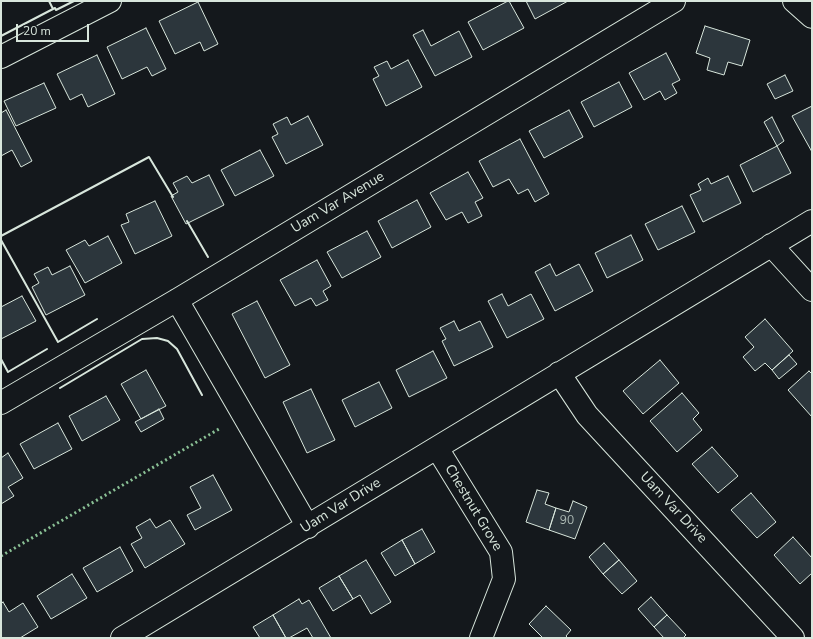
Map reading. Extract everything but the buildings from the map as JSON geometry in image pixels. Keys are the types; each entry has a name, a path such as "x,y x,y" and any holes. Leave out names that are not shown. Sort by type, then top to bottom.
{"street":[{"path":"1,57 110,1"},
{"name":"Uam Var Avenue","path":"1,403 177,300 674,1"},
{"path":"794,1 812,17"},
{"name":"Uam Var Drive","path":"122,638 255,557 308,527 559,373 812,222"},
{"path":"772,245 812,290"},
{"path":"177,300 308,527"},
{"name":"Uam Var Drive","path":"559,373 587,414 793,638"},
{"name":"Chestnut Grove","path":"437,448 501,552 504,579 481,638"}],"hedge":[{"path":"1,556 219,429"}],"wall":[{"path":"49,1 53,9"},
{"path":"1,36 55,8 56,10 74,1"},
{"path":"1,236 149,157 173,197"},
{"path":"187,221 208,257"},
{"path":"1,240 58,342 97,319"},
{"path":"60,388 142,339 157,338 168,341 177,349 202,395"},
{"path":"1,359 8,372 47,349"}]}
